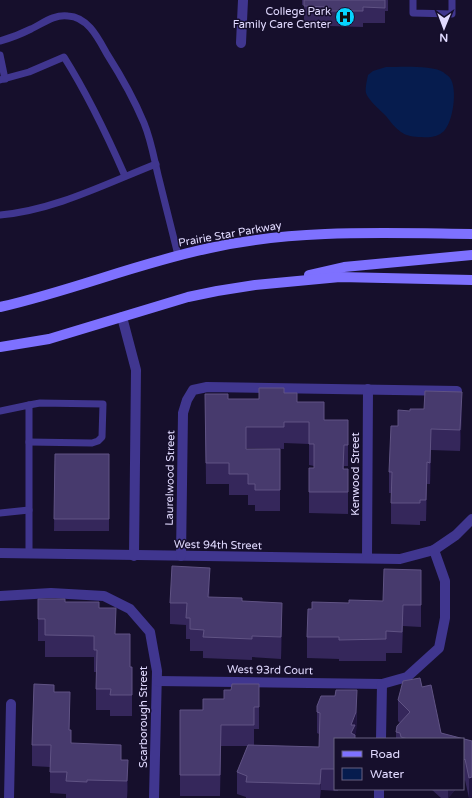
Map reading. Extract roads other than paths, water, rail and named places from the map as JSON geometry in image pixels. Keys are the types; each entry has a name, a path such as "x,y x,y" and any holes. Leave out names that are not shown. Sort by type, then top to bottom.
{"main road":[{"name":"Prairie Star Parkway","path":"0,307 37,298 178,255 246,241 292,235 340,232 472,234"},
{"path":"266,284 344,267 472,255"},
{"path":"0,347 49,339 203,294 266,284 340,277 472,280"}],"street":[{"path":"241,42 243,0"},
{"path":"122,317 136,370 134,556"},
{"name":"Laurelwood Street","path":"181,556 183,413 187,400 194,390 207,387 368,389"},
{"path":"368,389 457,391"},
{"name":"Kenwood Street","path":"367,558 368,389"},
{"name":"West 94th Street","path":"0,553 400,559 434,550 456,535 472,519"},
{"name":"West 93rd Court","path":"157,681 382,684 407,677 439,648 446,618 445,581 434,550"},
{"name":"Scarborough Street","path":"0,596 51,592 104,596 130,609 150,632 157,671 154,798"},
{"path":"380,738 382,684"},
{"path":"9,798 11,704"}],"lane":[{"path":"413,0 413,13 452,14 452,0"},
{"path":"0,41 57,17 71,16 85,22 98,38 135,102 151,143 178,255"},
{"path":"0,55 2,80 29,72 64,57 83,87 125,176"},
{"path":"0,215 24,211 66,200 156,164"},
{"path":"0,411 40,403 103,404 102,438 98,441 92,443 29,442"},
{"path":"29,405 29,554"},
{"path":"0,513 29,510"}],"water":[{"path":"386,67 431,68 443,72 449,77 454,90 454,97 450,120 444,131 439,135 430,137 416,137 405,134 397,129 372,102 366,93 368,75 373,71"}],"place":[{"name":"College Park Family Care Center","path":"345,17"}]}
